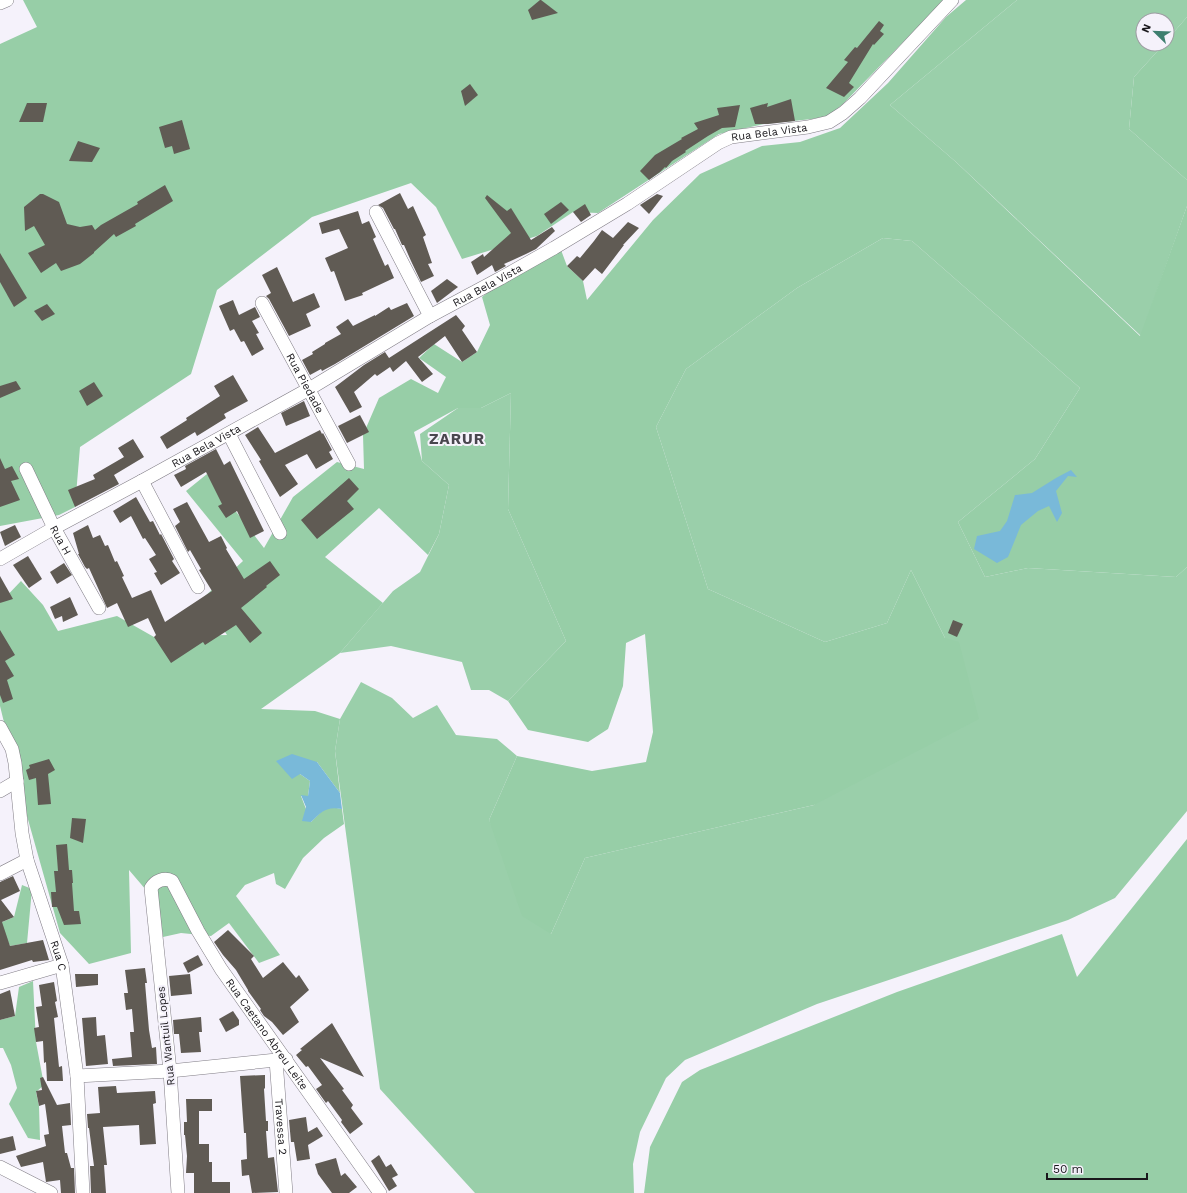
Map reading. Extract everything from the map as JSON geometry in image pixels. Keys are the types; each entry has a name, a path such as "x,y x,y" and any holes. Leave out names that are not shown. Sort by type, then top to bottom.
{"street":[{"path":"0,3 7,0"},
{"name":"Rua Bela Vista","path":"0,559 54,528 229,434 309,389 430,316 554,248 626,204 718,143 731,137 808,127 829,122 843,113 860,98 952,0"},
{"path":"376,212 430,316"},
{"name":"Rua Piedade","path":"262,303 349,464"},
{"path":"229,434 280,534"},
{"name":"Rua H","path":"26,469 54,528 99,608"},
{"path":"142,481 198,587"},
{"name":"Rua C","path":"0,727 12,750 15,763 22,833 27,860 62,965 77,1076 84,1193"},
{"path":"0,791 17,781"},
{"path":"0,874 27,860"},
{"name":"Rua Caetano Abreu Leite","path":"157,881 166,879 172,881 198,931 221,969 281,1060 380,1193"},
{"name":"Rua Wantuil Lopes","path":"157,881 151,888 170,1071 178,1193"},
{"path":"0,983 62,965"},
{"path":"77,1076 170,1071 281,1060"},
{"name":"Travessa 2","path":"281,1060 286,1193"},
{"path":"0,1167 51,1193"}],"green space":[{"path":"23,0 944,0 843,104 828,116 764,124 719,134 598,213 573,212 537,236 462,259 436,207 411,183 312,217 217,290 191,374 80,447 75,507 59,515 0,526 0,44 37,27"},
{"path":"966,0 1017,0 890,105 956,162 1140,336 1187,206 1187,567 1176,577 1028,568 985,577 958,522 1035,459 1080,388 912,241 883,238 797,288 686,369 656,427 708,589 825,642 887,623 911,570 945,638 959,642 979,719 814,805 585,858 551,934 522,916 489,820 517,756 592,771 646,762 653,732 645,634 626,643 623,686 608,729 588,742 528,730 508,701 566,641 508,509 511,393 481,408 458,408 414,432 422,461 449,485 439,534 428,555 379,508 325,557 383,603 340,653 261,709 315,711 340,719 335,751 340,793 317,762 300,774 310,781 308,796 301,796 311,822 328,808 336,808 342,809 344,824 324,838 303,858 285,889 276,884 274,873 245,885 236,896 280,955 259,963 229,923 211,936 181,933 163,937 158,904 129,870 131,953 89,964 60,933 27,816 0,706 0,603 21,581 43,605 58,631 117,616 154,637 227,635 203,598 243,561 186,491 207,474 264,548 293,497 337,462 364,469 363,435 379,398 411,379 438,393 446,377 419,358 434,344 462,362 477,352 490,325 482,297 495,287 561,250 567,266 583,281 587,300 653,220 700,174 762,146 800,142 840,128 888,83 946,17"},
{"path":"1017,0 1187,0 1187,17 1175,31 1175,12 1135,12 1135,52 1157,52 1134,77 1129,129 1187,180 1187,206 1141,336 956,162 890,105"},
{"path":"1187,17 1187,180 1129,129 1134,77 1157,52 1175,52 1175,31"},
{"path":"883,238 912,241 1080,388 1035,459 958,522 985,577 1028,568 1176,577 1187,567 1187,811 1115,898 1068,920 817,1004 685,1060 666,1078 640,1132 633,1164 634,1193 475,1193 380,1089 335,751 340,719 361,682 392,698 413,718 437,705 456,735 497,739 517,756 489,820 551,934 585,858 814,805 945,638 911,570 887,623 825,642 708,589 656,427 686,369 797,288"},
{"path":"511,393 508,509 566,641 508,701 489,690 471,690 462,662 391,646 340,653 393,591 420,572 439,534 449,485 422,461 420,434 458,408 481,408"},
{"path":"1187,839 1187,1193 644,1193 650,1147 682,1082 700,1070 897,992 1062,934 1077,977"},
{"path":"22,885 32,889 27,943 10,946 0,923 14,917"},
{"path":"33,981 36,1042 44,1085 36,1092 39,1106 40,1140 28,1138 9,1104 17,1088 11,1065 3,1048 0,1048 0,1020 15,1016 19,987"}],"water":[{"path":"1071,470 1077,477 1068,476 1056,491 1062,513 1057,522 1049,506 1038,511 1021,525 1008,557 997,563 974,549 977,536 1000,531 1007,521 1015,495 1032,493"},
{"path":"292,754 317,762 340,793 342,809 328,809 322,812 311,822 302,821 306,807 301,795 308,796 310,781 300,774 292,779 276,761"}],"building":[{"path":"540,0 558,13 532,20 528,10"},
{"path":"879,21 884,25 880,31 884,34 874,45 873,44 849,83 854,87 844,97 826,88 848,62 844,60 855,47 857,48"},
{"path":"470,84 478,95 465,106 461,91"},
{"path":"791,99 795,121 755,124 750,108 768,103 767,107"},
{"path":"27,103 47,103 43,122 19,122"},
{"path":"740,105 735,127 722,128 708,136 685,151 686,152 672,161 666,168 665,167 649,180 640,171 655,155 698,129 694,123 719,115 717,108"},
{"path":"182,120 190,149 174,154 172,146 165,148 159,127"},
{"path":"78,141 100,148 92,162 69,161"},
{"path":"165,185 173,201 135,224 136,226 116,237 114,234 80,264 61,271 56,263 41,273 28,253 45,245 34,226 25,231 24,207 40,194 59,202 67,224 80,227 92,225 95,230 138,204 137,202"},
{"path":"400,193 408,209 413,206 426,235 423,237 432,263 428,264 434,276 421,282 404,245 402,245 383,208 378,205"},
{"path":"657,194 663,196 649,214 640,205"},
{"path":"487,195 507,211 511,208 531,240 552,227 555,231 536,249 504,264 506,266 495,272 492,265 477,275 471,262 483,254 484,257 511,233 485,198"},
{"path":"561,202 569,210 551,224 544,214"},
{"path":"585,204 591,215 581,222 573,212"},
{"path":"358,211 362,224 369,221 376,237 373,239 385,266 388,264 394,278 362,293 363,295 345,301 334,271 331,272 325,258 348,248 339,229 322,234 319,223"},
{"path":"628,222 639,228 623,245 602,274 595,268 583,281 567,266 577,256 580,258 602,230 613,238"},
{"path":"0,253 27,298 14,307 0,282"},
{"path":"277,267 293,302 314,293 320,307 306,314 311,326 289,336 266,296 271,293 262,275"},
{"path":"447,279 458,287 437,303 431,291"},
{"path":"233,300 239,315 255,307 260,317 252,321 259,333 256,334 264,349 252,356 244,341 241,342 234,329 230,331 219,306"},
{"path":"407,303 414,316 335,364 310,375 302,360 313,354 312,352 325,343 341,334 336,327 348,319 353,326 375,316 389,307 391,310"},
{"path":"47,304 55,314 42,321 34,311"},
{"path":"456,315 465,326 462,330 477,352 462,362 445,336 418,357 433,374 422,382 406,361 393,372 390,367 377,376 375,374 354,392 362,407 350,413 335,387 364,365 385,352 389,358"},
{"path":"233,375 248,401 224,414 226,418 197,436 195,432 167,449 160,437 220,396 214,386"},
{"path":"16,381 21,389 0,398 0,386"},
{"path":"94,382 103,396 87,406 79,391"},
{"path":"304,401 310,416 286,426 281,413"},
{"path":"360,415 369,432 347,443 338,426"},
{"path":"258,427 275,453 320,430 332,450 329,452 333,459 316,469 307,454 285,465 298,484 280,497 259,461 261,460 245,435"},
{"path":"133,439 144,457 114,475 119,484 75,507 68,490 95,479 93,475 124,457 118,448"},
{"path":"216,449 224,465 230,461 264,531 250,538 237,511 226,518 218,506 222,504 206,472 181,487 174,475 186,469 185,466"},
{"path":"0,458 5,469 12,466 19,479 11,481 20,500 0,507"},
{"path":"349,478 359,489 347,501 354,509 317,539 301,520"},
{"path":"136,497 150,522 153,521 160,535 161,534 174,559 172,561 180,573 161,585 154,573 157,572 149,559 156,555 145,538 143,539 131,516 120,523 113,511"},
{"path":"187,502 209,542 221,536 227,548 226,549 244,579 270,561 280,575 241,608 262,633 250,643 236,625 205,645 203,642 171,663 154,637 156,635 148,618 128,627 117,603 107,608 89,568 87,569 85,567 78,554 73,533 88,525 93,538 100,535 105,546 108,545 115,562 117,561 124,576 122,577 132,598 151,590 165,622 212,591 199,570 201,569 190,550 188,552 175,526 180,522 173,509"},
{"path":"15,525 21,537 5,546 0,532"},
{"path":"28,556 42,579 29,588 13,565"},
{"path":"64,563 72,575 57,584 50,572"},
{"path":"0,576 13,599 0,603"},
{"path":"70,597 78,615 63,622 62,616 55,619 50,607"},
{"path":"953,620 963,624 957,637 948,633"},
{"path":"0,630 15,655 5,661 14,676 7,680 13,699 3,703 0,695"},
{"path":"49,759 55,770 48,774 51,804 38,805 36,778 29,780 26,770 30,768 29,765"},
{"path":"72,818 86,819 83,843 70,838"},
{"path":"67,844 69,870 72,870 74,911 79,911 81,924 64,925 57,907 52,907 51,892 56,892 54,871 58,871 56,845"},
{"path":"13,876 20,891 1,900 14,917 2,922 10,946 43,940 49,960 33,962 32,960 0,970 0,882"},
{"path":"228,930 254,956 251,959 263,978 283,962 296,978 299,975 309,990 290,1007 299,1022 283,1035 272,1022 264,1016 236,970 214,942"},
{"path":"198,955 203,965 188,973 183,963"},
{"path":"145,968 149,1030 152,1048 156,1047 157,1064 113,1066 112,1059 132,1057 130,1032 134,1032 132,1009 126,1010 124,993 128,993 125,970"},
{"path":"75,974 98,974 98,985 76,987"},
{"path":"190,974 192,994 171,996 169,976"},
{"path":"54,982 57,1001 55,1002 58,1017 54,1018 59,1067 62,1066 63,1081 47,1081 43,1041 36,1042 34,1028 39,1027 36,1007 42,1006 39,985"},
{"path":"10,990 15,1016 0,1020 0,994"},
{"path":"233,1011 239,1020 239,1025 226,1032 219,1019"},
{"path":"96,1017 97,1036 105,1035 108,1064 86,1066 82,1018"},
{"path":"201,1017 202,1032 199,1032 201,1052 181,1053 179,1034 174,1034 173,1020"},
{"path":"332,1023 364,1077 320,1058 344,1089 342,1090 353,1105 351,1108 363,1124 350,1134 328,1101 326,1103 316,1089 322,1085 308,1066 306,1067 296,1055 302,1050 300,1049"},
{"path":"265,1075 264,1089 266,1121 268,1121 268,1131 266,1131 268,1158 274,1157 278,1192 252,1193 249,1175 242,1176 241,1160 247,1159 240,1076"},
{"path":"43,1077 57,1105 70,1103 71,1125 62,1126 65,1153 67,1153 71,1168 74,1168 75,1193 61,1193 60,1180 46,1182 43,1162 21,1167 16,1156 46,1146 44,1135 49,1134 45,1104 39,1106 36,1091 42,1090 40,1078"},
{"path":"116,1086 117,1093 155,1091 156,1103 153,1104 156,1144 140,1145 139,1125 103,1127 107,1165 104,1165 106,1193 91,1193 90,1166 94,1166 87,1114 100,1113 98,1087"},
{"path":"186,1099 212,1099 212,1111 199,1111 199,1144 209,1144 209,1162 212,1162 212,1182 230,1182 230,1193 194,1193 194,1173 186,1173 187,1156 184,1122 187,1122"},
{"path":"306,1117 308,1132 317,1127 323,1136 308,1145 310,1159 297,1161 294,1142 291,1142 289,1120"},
{"path":"13,1136 16,1150 0,1154 0,1139"},
{"path":"379,1155 386,1167 391,1164 398,1175 392,1178 397,1186 389,1191 371,1161"},
{"path":"336,1158 341,1176 345,1173 357,1187 349,1193 332,1193 318,1174 315,1164"}],"district":[{"name":"ZARUR","path":"457,439"}]}
